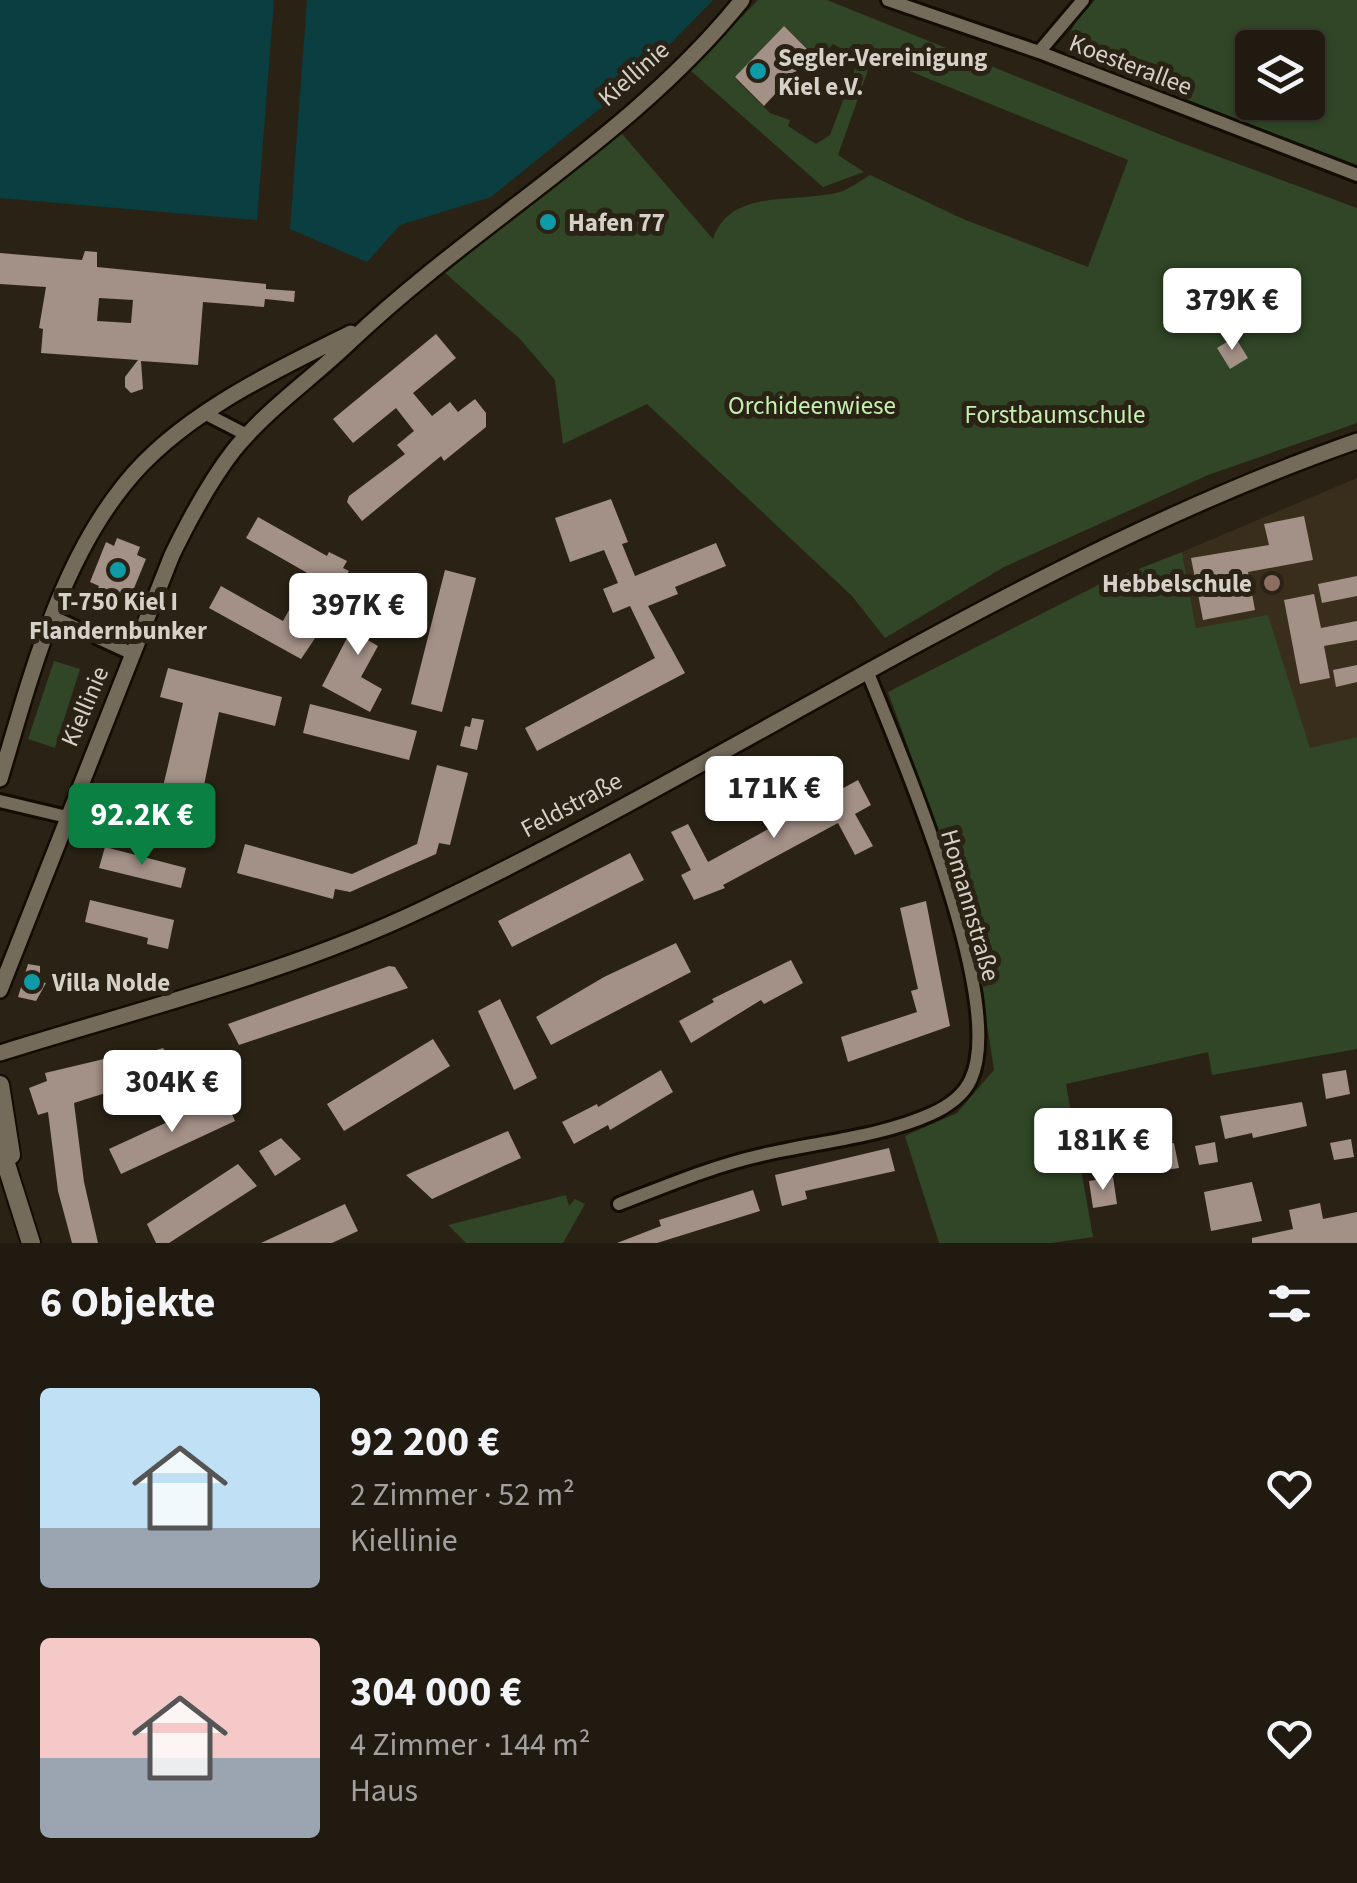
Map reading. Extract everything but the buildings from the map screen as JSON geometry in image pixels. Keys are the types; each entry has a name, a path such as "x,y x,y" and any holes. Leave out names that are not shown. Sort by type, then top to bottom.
{"main road":[{"path":"0,1085 15,1185"},
{"path":"0,1145 31,1243"}],"street":[{"name":"Kiellinie","path":"0,990 133,654 197,505 248,434 364,327 682,65 742,0"},
{"name":"Koesterallee","path":"888,0 1039,52 1357,175"},
{"path":"1039,52 1083,0"},
{"name":"Kiellinie","path":"0,779 54,617 90,532 125,482 155,452 206,414 364,327"},
{"path":"206,414 248,434"},
{"name":"Feldstraße","path":"0,1053 278,965 415,913 1152,522 1357,441"},
{"path":"54,617 133,654"},
{"name":"Homannstraße","path":"619,1204 744,1159 900,1125 951,1102 972,1077 979,1039 972,981 958,927 868,673"},
{"path":"0,802 67,817"}],"shaded area":[{"name":"Hebbelschule","path":"1357,478 1357,737 1310,749 1268,616 1196,628 1182,552"}],"green space":[{"path":"758,0 827,0 1179,142 1357,208 1357,423 1208,475 1004,567 885,638 852,596 647,404 563,444 555,380 520,339 444,272 616,127 713,239 722,222 750,204 843,191 870,175 963,219 1088,267 1128,160 873,56 838,155 864,172 823,187 690,70","holes":["784,26 812,53 806,60 813,66 833,44 859,58 830,135 816,144 788,126 790,120 770,113 735,78"]},
{"path":"1095,0 1357,0 1357,165 1238,120 1325,120 1325,30 1235,30 1235,119 1074,58 1069,42 1078,20"},
{"path":"1182,552 1196,628 1268,615 1310,748 1357,737 1357,1049 1212,1075 1208,1052 1066,1084 1093,1237 1051,1243 939,1243 905,1136 957,1113 994,1070 965,925 888,692 1100,584"},
{"path":"54,661 80,669 55,748 28,739"},
{"path":"178,1083 182,1091 120,1115 115,1105"},
{"path":"566,1195 569,1206 575,1199 585,1204 563,1243 466,1243 448,1225"}],"water":[{"path":"0,0 274,0 257,220 0,198"},
{"path":"307,0 713,0 635,80 491,197 400,225 367,262 290,229"}],"place":[{"name":"Segler-Vereinigung Kiel e.V.","path":"758,71"},
{"name":"Hafen 77","path":"548,222"},
{"name":"T-750 Kiel I Flandernbunker","path":"118,570"},
{"name":"Hebbelschule","path":"1272,583"},
{"name":"Villa Nolde","path":"32,982"}],"park label":[{"name":"Orchideenwiese","path":"812,405"},
{"name":"Forstbaumschule","path":"1055,414"}]}
